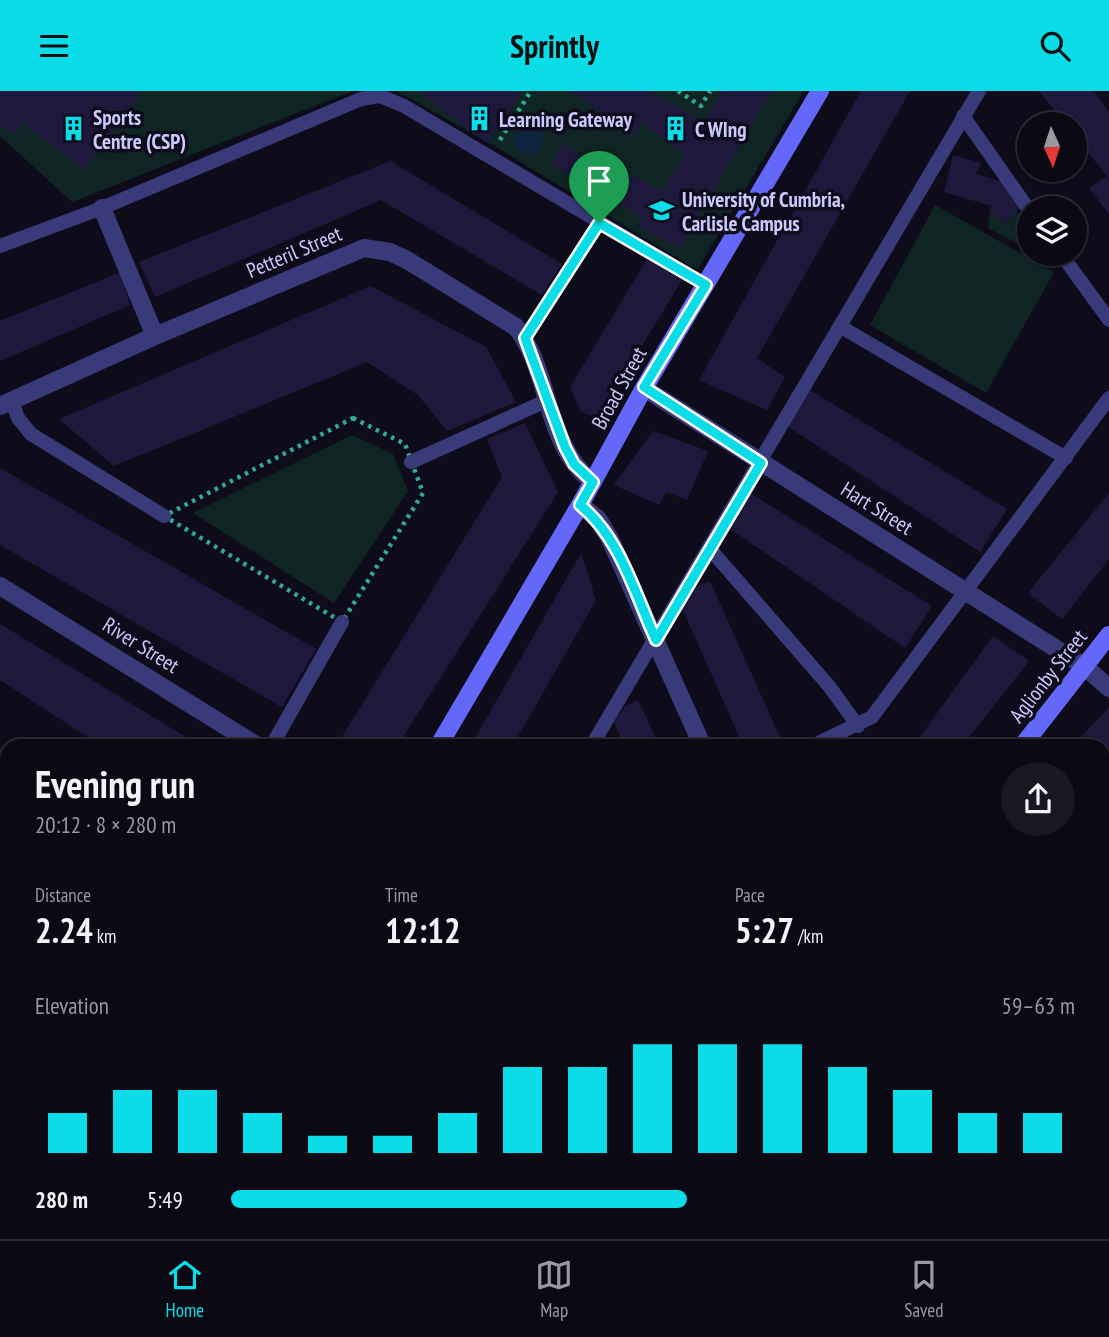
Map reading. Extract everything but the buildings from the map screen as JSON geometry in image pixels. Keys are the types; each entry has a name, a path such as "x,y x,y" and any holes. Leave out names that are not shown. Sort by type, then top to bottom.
{"street":[{"name":"Broad Street","path":"443,739 580,505 644,387 820,91"},
{"path":"102,208 155,336"},
{"name":"Petteril Street","path":"6,404 155,336 364,248 390,252 407,260 516,327 525,338"},
{"path":"525,338 546,401 574,464 593,482"},
{"name":"Hart Street","path":"644,387 1085,667 1109,688"},
{"path":"580,505 598,519 610,539 699,739"},
{"name":"River Street","path":"0,586 246,739"},
{"name":"Aglionby Street","path":"1028,739 1109,635"}],"lane":[{"path":"597,739 979,91"},
{"path":"0,246 102,208 361,99 380,96 404,106 706,285"},
{"path":"963,116 1019,196"},
{"path":"525,338 599,223"},
{"path":"1070,266 1109,320"},
{"path":"841,327 1066,458"},
{"path":"828,739 872,717 1109,398"},
{"path":"411,462 546,401"},
{"path":"6,404 31,434 164,516"},
{"path":"710,549 821,676 858,726"},
{"path":"275,739 342,622"}],"path":[{"path":"489,136 499,142 531,91"},
{"path":"678,91 701,106 710,91"},
{"path":"353,418 405,444 423,493 342,622 164,516 353,418"}],"green space":[{"path":"0,91 350,92 72,202 0,136"},
{"name":"University of Cumbria, Carlisle Campus","path":"397,91 804,91 697,270 496,147"},
{"path":"935,205 1017,251 1017,266 1043,266 1054,272 986,393 870,325"},
{"path":"990,210 1006,224 1017,211 1017,244 988,228"},
{"path":"352,435 393,454 408,491 334,603 193,513"}],"water":[{"path":"536,126 544,133 540,150 532,155 521,152 514,144 514,136 522,130"}],"place":[{"name":"Learning Gateway","path":"479,119"},
{"name":"Sports Centre (CSP)","path":"73,129"},
{"name":"C WIng","path":"675,129"},
{"name":"University of Cumbria, Carlisle Campus","path":"662,211"}],"route":[{"path":"599,223 706,285 644,387 761,463 656,640 610,539 598,519 580,505 593,482 580,472 565,447 525,338 599,223"}]}
